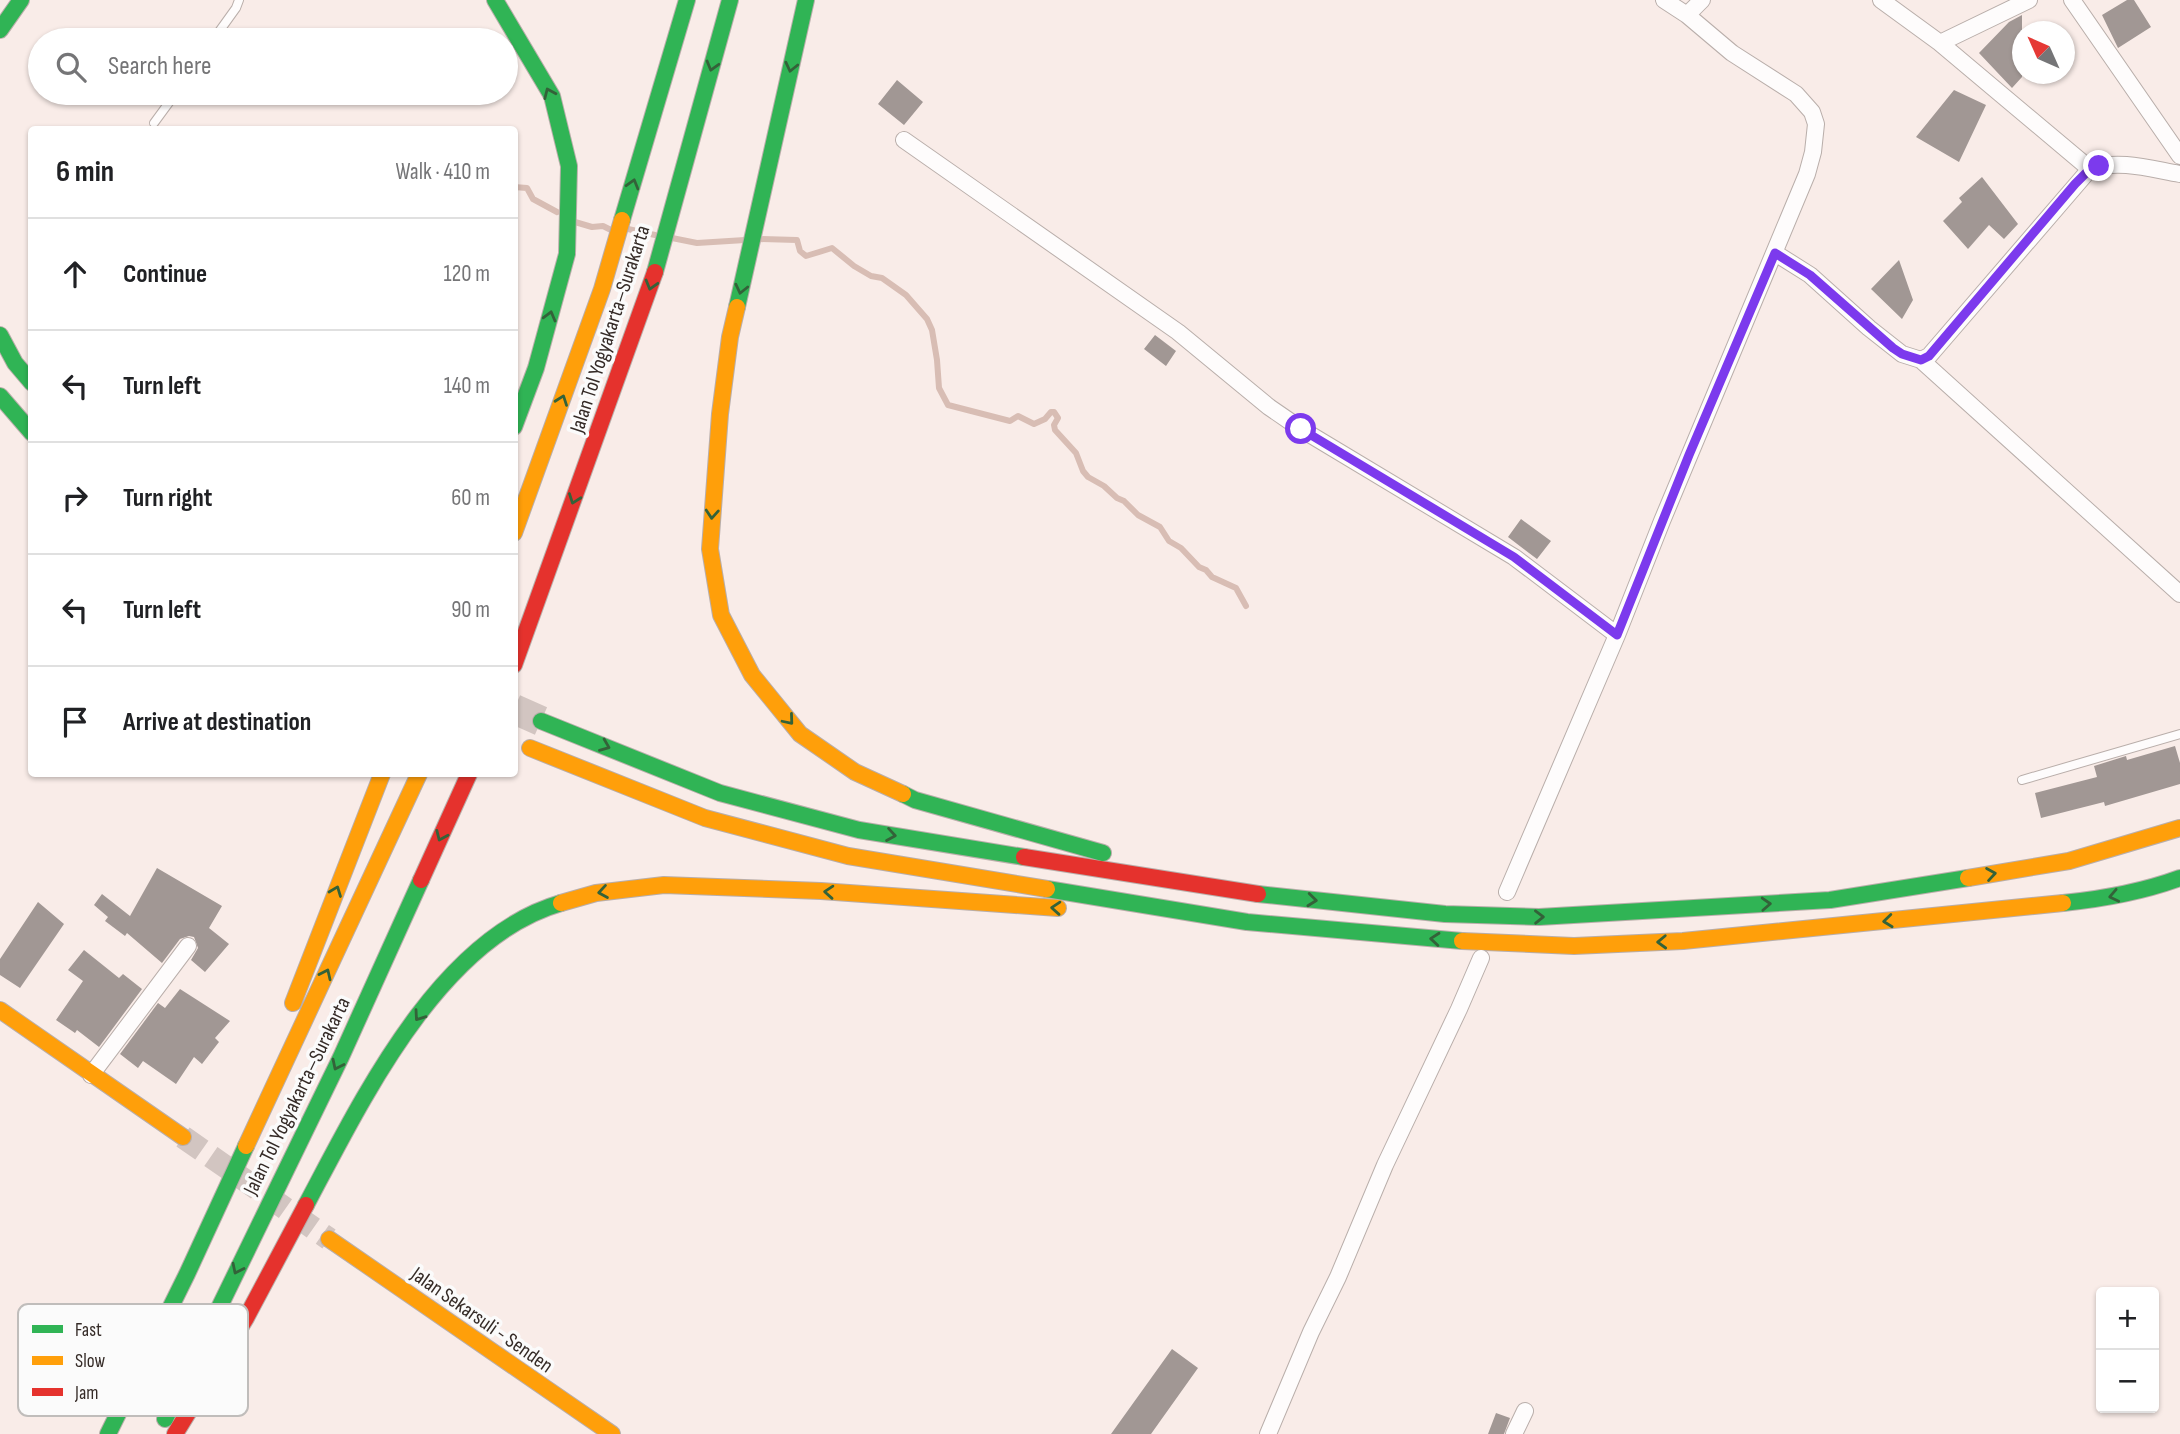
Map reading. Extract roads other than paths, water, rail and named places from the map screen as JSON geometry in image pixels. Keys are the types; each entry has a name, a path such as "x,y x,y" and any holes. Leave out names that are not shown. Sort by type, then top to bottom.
{"main road":[{"path":"0,30 21,0"},
{"path":"495,0 512,28"},
{"name":"Jalan Tol Yogyakarta–Surakarta","path":"518,522 602,289 687,0"},
{"name":"Jalan Tol Yogyakarta–Surakarta","path":"518,655 649,292 730,0"},
{"path":"806,0 730,337 720,414 710,549 721,615 752,675 800,734 855,772 915,800 1245,893"},
{"path":"518,39 552,96 569,166 566,254 536,368 518,416"},
{"path":"0,335 15,363 28,378"},
{"path":"0,396 28,428"},
{"path":"541,721 720,793 859,830 1245,893 1445,914 1539,917 1830,900 2069,861 2180,828"},
{"path":"530,748 705,818 848,856 1247,922"},
{"path":"187,1274 381,777"},
{"name":"Jalan Tol Yogyakarta–Surakarta","path":"172,1304 418,777"},
{"name":"Jalan Tol Yogyakarta–Surakarta","path":"221,1304 341,1057 468,777"},
{"path":"248,1314 366,1092 438,988 499,933 544,908 596,893 664,885 821,891 1247,922 1468,942 1574,946 1683,941 2092,900 2155,887 2180,878"},
{"path":"0,1010 183,1138"},
{"name":"Jalan Sekarsuli - Senden","path":"329,1239 611,1434"},
{"name":"Jalan Tol Yogyakarta–Surakarta","path":"108,1434 117,1416"},
{"name":"Jalan Tol Yogyakarta–Surakarta","path":"158,1434 167,1416"},
{"path":"175,1434 186,1416"}],"street":[{"path":"1507,892 1775,253 1807,174 1813,152 1816,134 1812,112 1796,94 1732,53 1687,15 1664,0"},
{"path":"1687,15 1702,0"},
{"path":"1881,0 1940,43 2090,169"},
{"path":"1940,43 2001,6 2029,0"},
{"path":"2072,0 2180,156"},
{"path":"904,140 1178,332 1269,407 1514,557 1617,635"},
{"path":"1921,360 1929,356 2090,169 2127,165 2180,174"},
{"path":"1775,253 1810,275 1893,348 1921,360 2180,594"},
{"path":"91,1075 188,946"},
{"path":"1268,1434 1385,1165 1481,958"},
{"path":"1514,1434 1525,1411"}],"lane":[{"path":"221,28 239,0"},
{"path":"154,123 167,105"},
{"path":"2022,780 2180,734"}],"waterway":[{"path":"518,187 527,188 533,199 557,212"},
{"path":"575,222 592,227 603,226 611,230"},
{"path":"628,229 655,235"},
{"path":"672,238 697,243 745,240"},
{"path":"759,239 797,240 800,251 806,256 832,248 854,266 871,276 882,278 906,295 927,319 932,330 939,388 948,405 1010,421 1018,416 1034,424 1054,412 1058,418 1054,425 1055,430 1076,453 1088,477 1124,501 1138,515 1160,527 1169,541 1181,548 1212,577 1236,588 1246,606"}],"tunnel":[{"path":"518,711 541,721"},
{"path":"183,1137 329,1239"}]}
